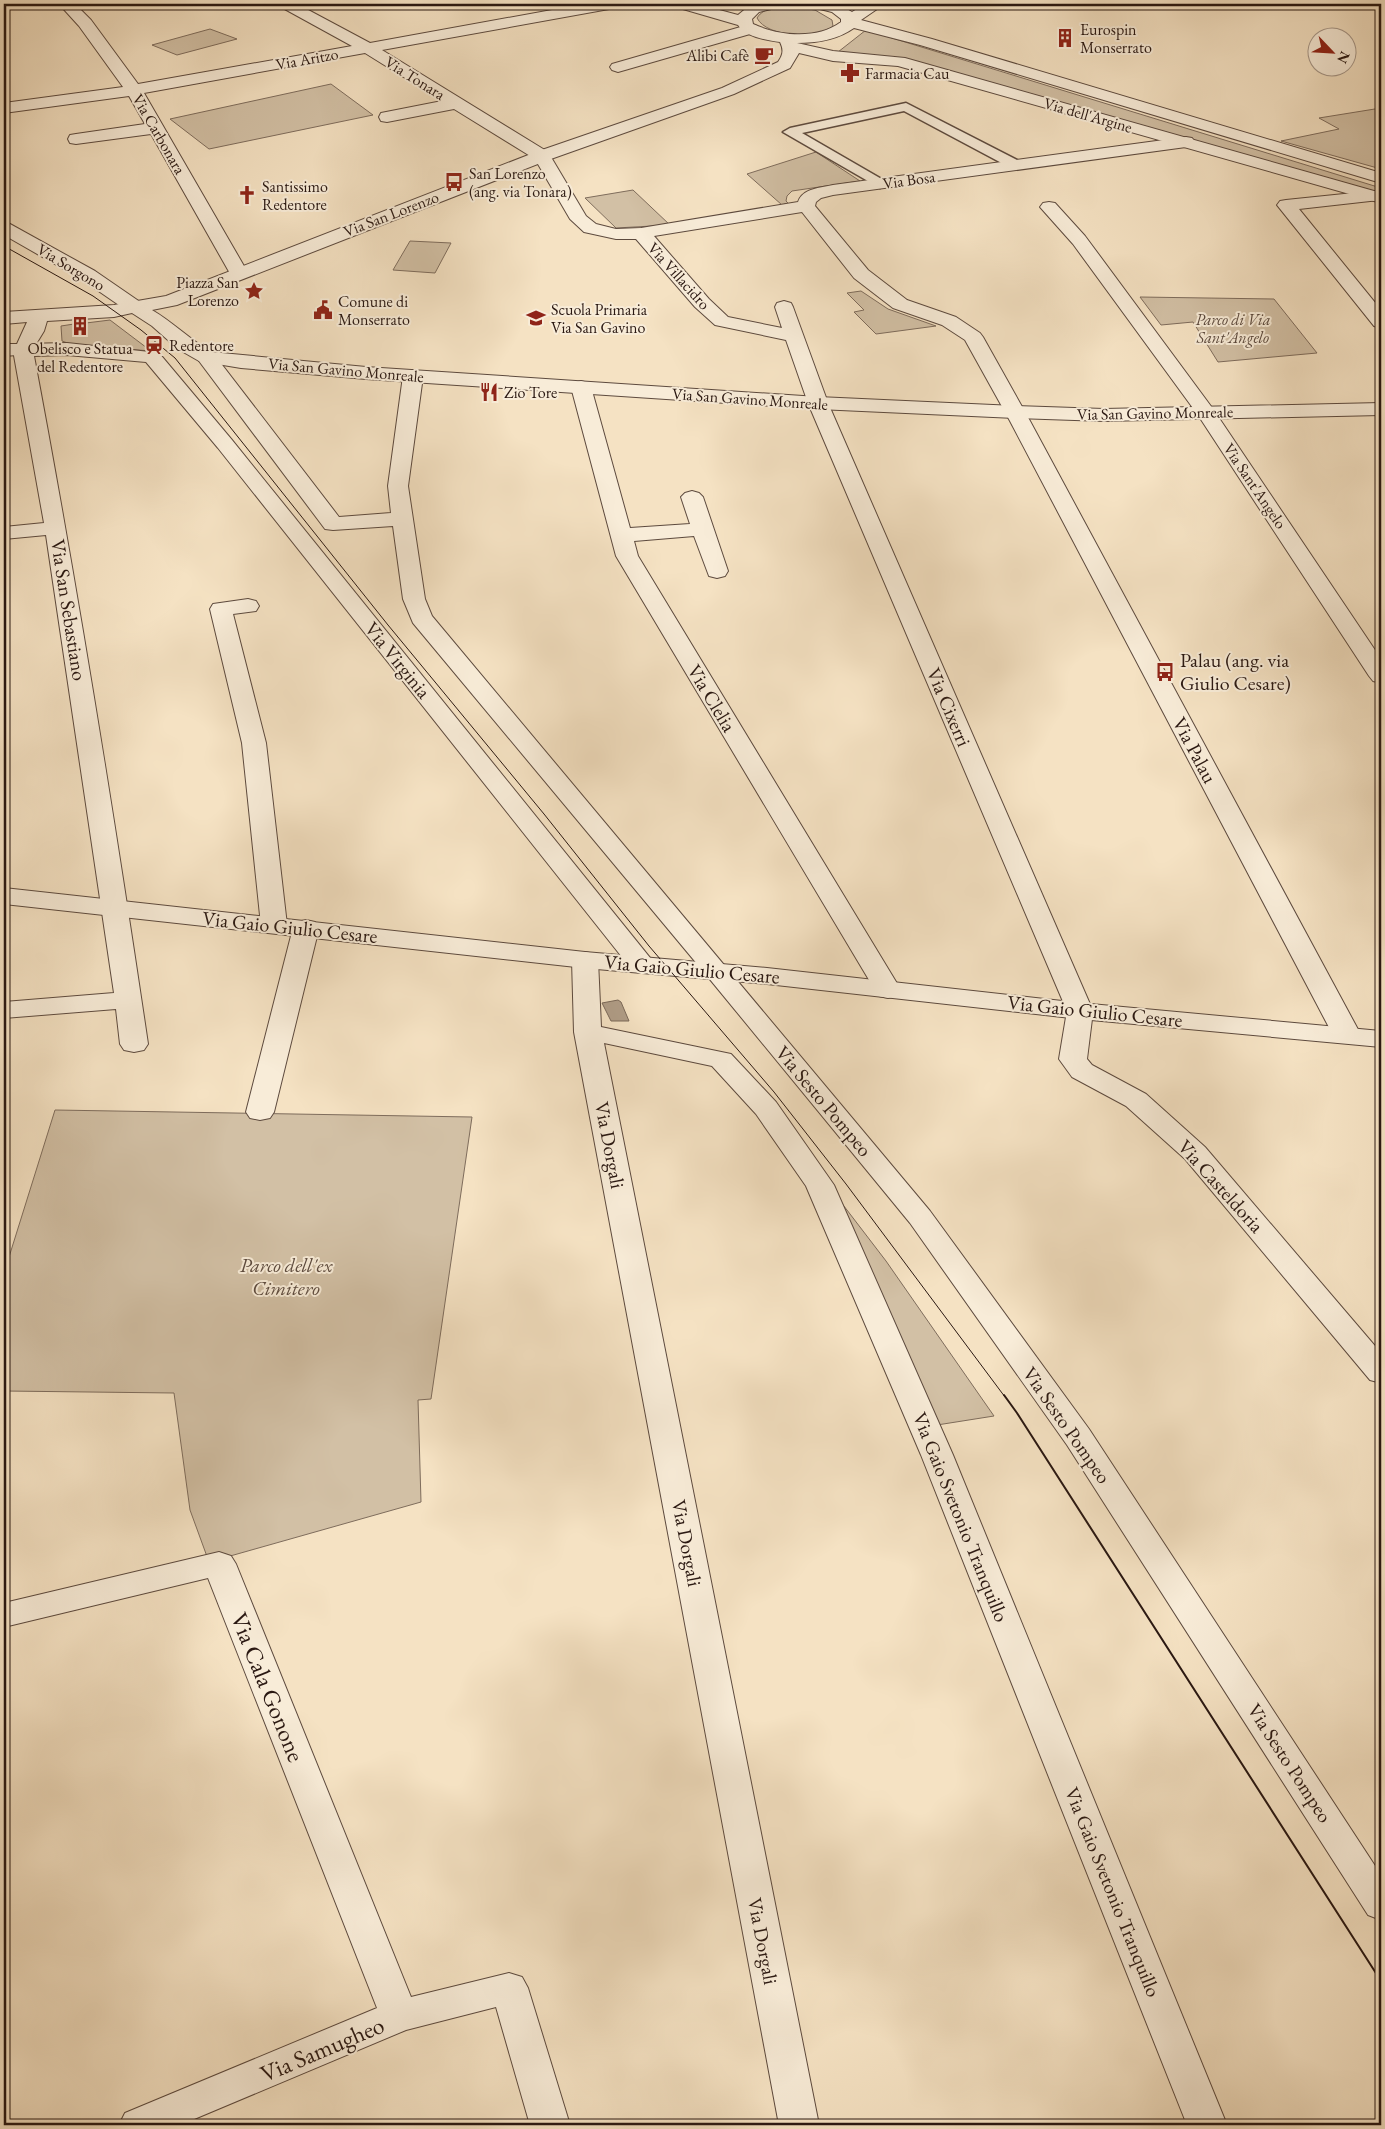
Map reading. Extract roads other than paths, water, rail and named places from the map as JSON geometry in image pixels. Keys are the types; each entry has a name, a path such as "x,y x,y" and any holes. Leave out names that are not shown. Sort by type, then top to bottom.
{"street":[{"name":"Via Carbonara","path":"67,4 85,23 134,90 238,273"},
{"name":"Via Aritzo","path":"4,108 134,90 609,4"},
{"path":"681,4 747,25 788,42 832,34 846,27 850,21 875,4"},
{"path":"747,25 744,18 749,12 769,4 774,4"},
{"name":"Via dell'Argine","path":"817,4 842,11 850,21 1381,178"},
{"path":"290,6 319,5"},
{"name":"Via Tonara","path":"290,6 368,48 542,156"},
{"path":"618,67 747,25"},
{"name":"Via dell'Argine","path":"788,42 833,56 899,62 1377,197"},
{"name":"Via San Lorenzo","path":"4,318 136,308 170,301 542,156 728,91 771,73 784,65 791,55 788,42"},
{"path":"387,117 457,103"},
{"path":"76,139 155,128"},
{"name":"Via Bosa","path":"641,233 806,206 807,200 815,194 1186,142"},
{"name":"Via Villacidro","path":"542,156 578,219 590,228 616,234 641,233 702,303 722,321 794,336"},
{"path":"1377,197 1286,204 1381,322"},
{"name":"Via Palau","path":"806,206 861,274 900,304 949,321 973,337 1015,412 1347,1035"},
{"name":"Via Sant'Angelo","path":"1049,207 1079,240 1206,413 1381,676"},
{"name":"Via Sorgono","path":"4,228 88,275 136,308"},
{"path":"784,307 818,404"},
{"name":"Via San Gavino Monreale","path":"136,308 159,322 185,345 206,356 241,362 413,376 818,404 1104,415 1381,408"},
{"path":"13,350 34,330 39,316"},
{"name":"Via Virginia","path":"13,350 67,349 152,357 225,444 642,965"},
{"name":"Via San Sebastiano","path":"13,350 56,528 115,907 134,1044"},
{"path":"206,356 333,524 403,519"},
{"path":"413,376 398,486 414,599 421,618 717,971"},
{"name":"Via Clelia","path":"582,387 627,556 888,990"},
{"name":"Via Cixerri","path":"818,404 1080,1011"},
{"path":"692,497 717,571"},
{"path":"4,534 56,528"},
{"path":"622,535 703,529"},
{"path":"248,606 221,609 254,743 274,924"},
{"name":"Via Gaio Giulio Cesare","path":"4,896 274,924 585,960 717,971 1080,1011 1381,1039"},
{"path":"260,1112 306,928"},
{"name":"Via Dorgali","path":"585,960 588,1032 799,2125"},
{"name":"Via Sesto Pompeo","path":"717,971 920,1217 1078,1437 1381,1905"},
{"path":"4,1010 128,1000"},
{"name":"Via Casteldoria","path":"1080,1011 1074,1059 1082,1071 1136,1100 1195,1153 1381,1374"},
{"name":"Via Gaio Svetonio Tranquillo","path":"588,1032 721,1060 766,1108 820,1185 937,1455 1206,2125"},
{"name":"Via Cala Gonone","path":"4,1615 219,1564 399,2016"},
{"name":"Via Samugheo","path":"139,2125 399,2016 509,1988 550,2125"}],"lane":[{"path":"880,184 790,132 906,108 1016,165"}],"tram line":[{"path":"4,246 93,296 141,330 175,358 388,625 544,814 649,946 774,1092 846,1184 1005,1397"},
{"path":"1004,1395 1381,1981"}],"place":[{"name":"Eurospin Monserrato","path":"1065,38"},
{"name":"Alibi Cafè","path":"764,55"},
{"name":"Farmacia Cau","path":"850,73"},
{"name":"San Lorenzo (ang. via Tonara)","path":"454,182"},
{"name":"Santissimo Redentore","path":"247,195"},
{"name":"Piazza San Lorenzo","path":"254,291"},
{"name":"Comune di Monserrato","path":"323,310"},
{"name":"Scuola Primaria Via San Gavino","path":"536,318"},
{"name":"Obelisco e Statua del Redentore","path":"80,326"},
{"name":"Redentore","path":"154,345"},
{"name":"Zio Tore","path":"489,392"},
{"name":"Palau (ang. via Giulio Cesare)","path":"1165,672"}],"park label":[{"name":"Parco di Via Sant'Angelo","path":"1233,328"},
{"name":"Parco dell'ex Cimitero","path":"286,1276"}]}
